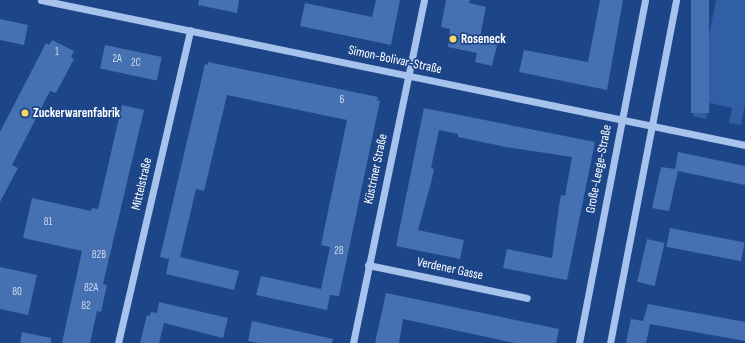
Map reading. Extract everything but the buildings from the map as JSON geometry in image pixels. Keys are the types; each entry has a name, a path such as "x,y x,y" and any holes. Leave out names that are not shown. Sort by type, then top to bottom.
{"street":[{"name":"Simon-Bolivar-Straße","path":"41,0 745,145"},
{"name":"Küstriner Straße","path":"353,343 424,0"},
{"name":"Große-Leege-Straße","path":"579,343 645,0"},
{"path":"610,343 676,0"},
{"name":"Mittelstraße","path":"118,343 190,30"},
{"name":"Verdener Gasse","path":"368,265 527,298"}],"shaded area":[{"path":"716,0 745,0 745,104 741,125 729,123 732,108 710,103 706,119 693,116"}],"place":[{"name":"Roseneck","path":"453,39"},
{"name":"Zuckerwarenfabrik","path":"25,113"}]}
